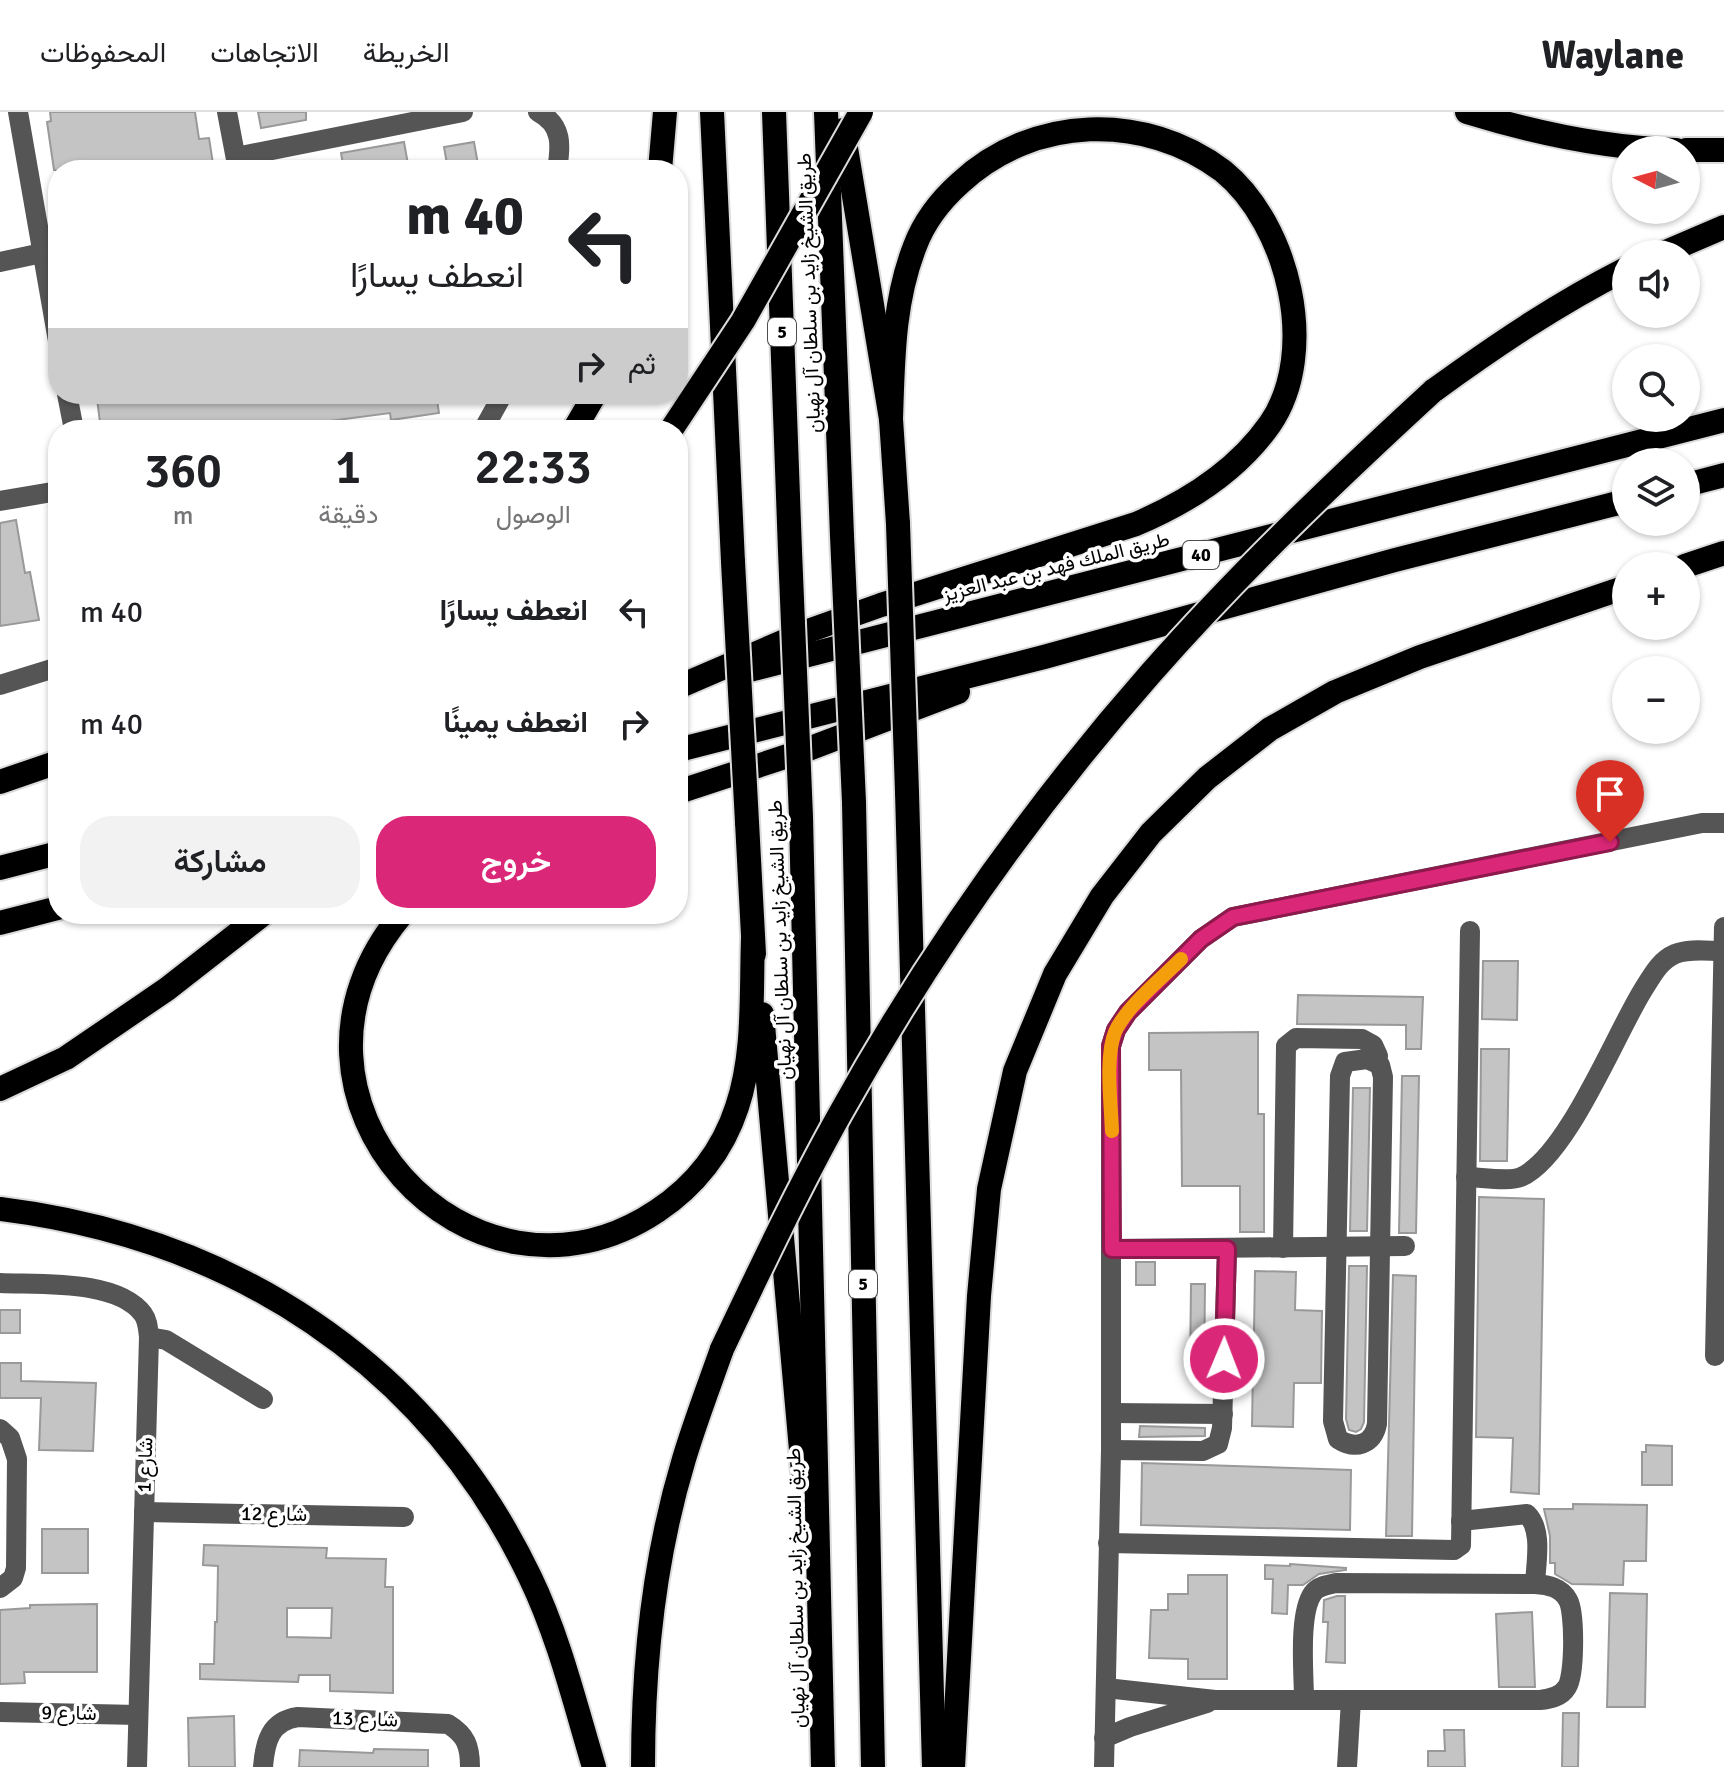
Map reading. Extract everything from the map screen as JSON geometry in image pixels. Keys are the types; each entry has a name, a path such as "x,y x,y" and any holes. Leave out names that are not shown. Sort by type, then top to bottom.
{"highway":[{"path":"661,160 665,112"},
{"path":"712,112 753,938 775,1141 802,1465 820,1573"},
{"name":"طريق الشيخ زايد بن سلطان آل نهيان","path":"774,112 801,817 823,1767"},
{"name":"طريق الشيخ زايد بن سلطان آل نهيان","path":"826,112 854,802 873,1767"},
{"path":"840,112 891,419 898,524 934,1767"},
{"path":"678,420 743,321 861,112"},
{"path":"1467,112 1515,127 1612,145"},
{"path":"688,684 808,631 1136,524 1187,499 1224,473 1271,422 1284,394 1291,364 1294,333 1286,271 1260,212 1224,171 1202,155 1166,137 1127,127 1073,127 1023,141 979,165 941,200 916,243 898,309 891,419"},
{"path":"1700,150 1724,150"},
{"path":"1694,240 1724,227"},
{"path":"643,1767 643,1695 657,1577 683,1461 722,1349 779,1228 842,1110 911,996 985,884 1065,777 1150,674 1251,565 1335,481 1433,391 1511,334 1612,276"},
{"name":"طريق الملك فهد بن عبد العزيز","path":"688,685 1724,420"},
{"path":"1700,481 1724,475"},
{"path":"688,747 1044,657 1395,560 1612,505"},
{"path":"1700,561 1724,553"},
{"path":"953,1767 979,1296 989,1189 1015,1071 1055,974 1102,896 1151,833 1207,778 1270,729 1335,692 1420,657 1612,592"},
{"path":"688,789 803,751 1044,657"},
{"path":"0,782 48,765"},
{"path":"0,868 48,856"},
{"path":"0,923 48,911"},
{"path":"0,1089 66,1058 167,989 250,924"},
{"path":"395,924 369,963 355,1004 351,1038 352,1072 363,1117 385,1158 415,1192 433,1206 491,1234 547,1244 587,1240 629,1227 674,1199 710,1161 730,1125 743,1087 753,938"},
{"path":"0,1209 120,1231 213,1266 304,1314 342,1341 384,1379 458,1460 507,1533 531,1578 553,1633 594,1767"}],"street":[{"path":"18,112 48,286"},
{"path":"227,112 236,160"},
{"path":"254,160 463,112"},
{"path":"538,112 549,118 558,131 561,142 558,160"},
{"path":"0,262 42,253"},
{"path":"0,501 48,493"},
{"path":"0,685 48,670"},
{"path":"1104,1767 1111,1450 1111,1046 1128,1012 1211,930 1244,913 1702,823 1724,823"},
{"path":"1715,1356 1724,927"},
{"path":"1108,1543 1454,1550 1461,1545 1470,931"},
{"path":"1466,1177 1519,1178 1546,1160 1593,1086 1631,1008 1657,968 1664,960 1685,951 1723,951"},
{"path":"1283,1248 1286,1046 1296,1038 1362,1039 1373,1045 1383,1077 1377,1424 1372,1438 1361,1445 1338,1439 1333,1421 1340,1072 1348,1061 1367,1059 1377,1062"},
{"path":"1112,1249 1405,1246"},
{"path":"1111,1450 1208,1450 1220,1440 1227,1249"},
{"path":"0,1283 106,1291 124,1299 143,1314 149,1337 166,1340 263,1399"},
{"name":"شارع 1","path":"137,1767 149,1337"},
{"path":"1111,1413 1223,1414"},
{"path":"0,1429 10,1438 17,1459 16,1568 13,1578 0,1588"},
{"name":"شارع 12","path":"144,1512 404,1517"},
{"path":"1461,1521 1527,1514 1535,1522 1537,1534 1535,1584"},
{"path":"1106,1688 1215,1700 1304,1700 1540,1700 1565,1691 1571,1676 1572,1614 1568,1600 1556,1588 1535,1584 1336,1583 1317,1589 1305,1614 1304,1700"},
{"path":"1104,1738 1215,1700"},
{"path":"1347,1767 1351,1700"},
{"name":"شارع 9","path":"0,1712 138,1715"},
{"name":"شارع 13","path":"263,1767 266,1746 273,1729 284,1720 298,1717 448,1724 467,1741 470,1767"}],"building":[{"path":"50,112 195,112 199,139 209,138 212,160 53,160 47,122 51,121"},
{"path":"258,112 306,112 306,120 261,128"},
{"path":"404,142 407,160 342,160 341,153"},
{"path":"474,142 477,160 446,160 444,147"},
{"path":"98,404 438,404 439,413 391,420 390,413 337,420 100,420"},
{"path":"16,520 25,573 30,572 39,620 0,626 0,523"},
{"path":"1483,961 1518,961 1517,1020 1482,1019"},
{"path":"1298,995 1423,997 1421,1049 1406,1049 1406,1025 1297,1024"},
{"path":"1258,1032 1258,1114 1264,1114 1264,1232 1240,1232 1240,1186 1182,1186 1181,1070 1149,1070 1149,1033"},
{"path":"1481,1049 1509,1049 1507,1161 1480,1161"},
{"path":"1402,1076 1419,1076 1416,1233 1399,1233"},
{"path":"1353,1088 1370,1088 1367,1231 1350,1231"},
{"path":"1479,1197 1544,1199 1539,1494 1511,1492 1513,1438 1476,1437"},
{"path":"1136,1262 1155,1262 1155,1285 1136,1285"},
{"path":"1349,1266 1367,1266 1364,1422 1356,1432 1349,1430 1346,1419"},
{"path":"1255,1271 1296,1272 1295,1310 1322,1311 1321,1383 1294,1383 1293,1427 1252,1426 1253,1368 1244,1367 1244,1332 1254,1332"},
{"path":"1393,1275 1416,1276 1412,1536 1386,1536"},
{"path":"1191,1284 1205,1284 1204,1374 1190,1374"},
{"path":"0,1310 20,1310 20,1333 0,1333"},
{"path":"0,1363 21,1363 21,1381 96,1383 93,1451 39,1450 41,1398 0,1398"},
{"path":"1140,1426 1205,1428 1205,1436 1139,1437"},
{"path":"1646,1445 1672,1446 1672,1485 1642,1485 1642,1452 1646,1452"},
{"path":"1142,1463 1351,1470 1350,1530 1141,1525"},
{"path":"1573,1504 1647,1505 1646,1561 1624,1561 1623,1585 1572,1584 1555,1574 1555,1563 1550,1563 1550,1536 1544,1509 1573,1509"},
{"path":"42,1529 88,1529 88,1573 42,1573"},
{"path":"204,1545 327,1548 326,1558 386,1559 385,1587 393,1587 393,1693 330,1691 330,1675 299,1675 298,1682 200,1679 200,1664 214,1664 217,1622 218,1566 203,1565","holes":["287,1608 332,1608 331,1638 287,1637"]},
{"path":"1290,1564 1346,1570 1319,1574 1303,1585 1288,1585 1287,1614 1272,1613 1273,1579 1265,1579 1265,1565"},
{"path":"1188,1575 1227,1575 1227,1679 1188,1679 1188,1659 1149,1658 1151,1610 1168,1610 1168,1594 1188,1594"},
{"path":"1610,1593 1647,1594 1645,1707 1607,1707"},
{"path":"1345,1596 1345,1663 1326,1662 1328,1622 1323,1622 1324,1600"},
{"path":"97,1604 97,1672 24,1672 25,1683 0,1684 0,1610 30,1608 30,1605"},
{"path":"1532,1612 1535,1687 1499,1687 1496,1614"},
{"path":"1563,1713 1579,1713 1578,1767 1562,1767"},
{"path":"234,1716 235,1767 189,1767 188,1718"},
{"path":"1444,1730 1464,1730 1465,1767 1428,1767 1428,1751 1445,1751"},
{"path":"374,1749 428,1750 428,1767 299,1767 300,1750 373,1753"}],"slow traffic":[{"path":"1112,1131 1111,1046 1116,1030 1128,1012 1181,959"}],"route":[{"path":"1224,1359 1227,1249 1112,1249 1111,1046 1122,1020 1201,939 1233,917 1610,842"}]}
